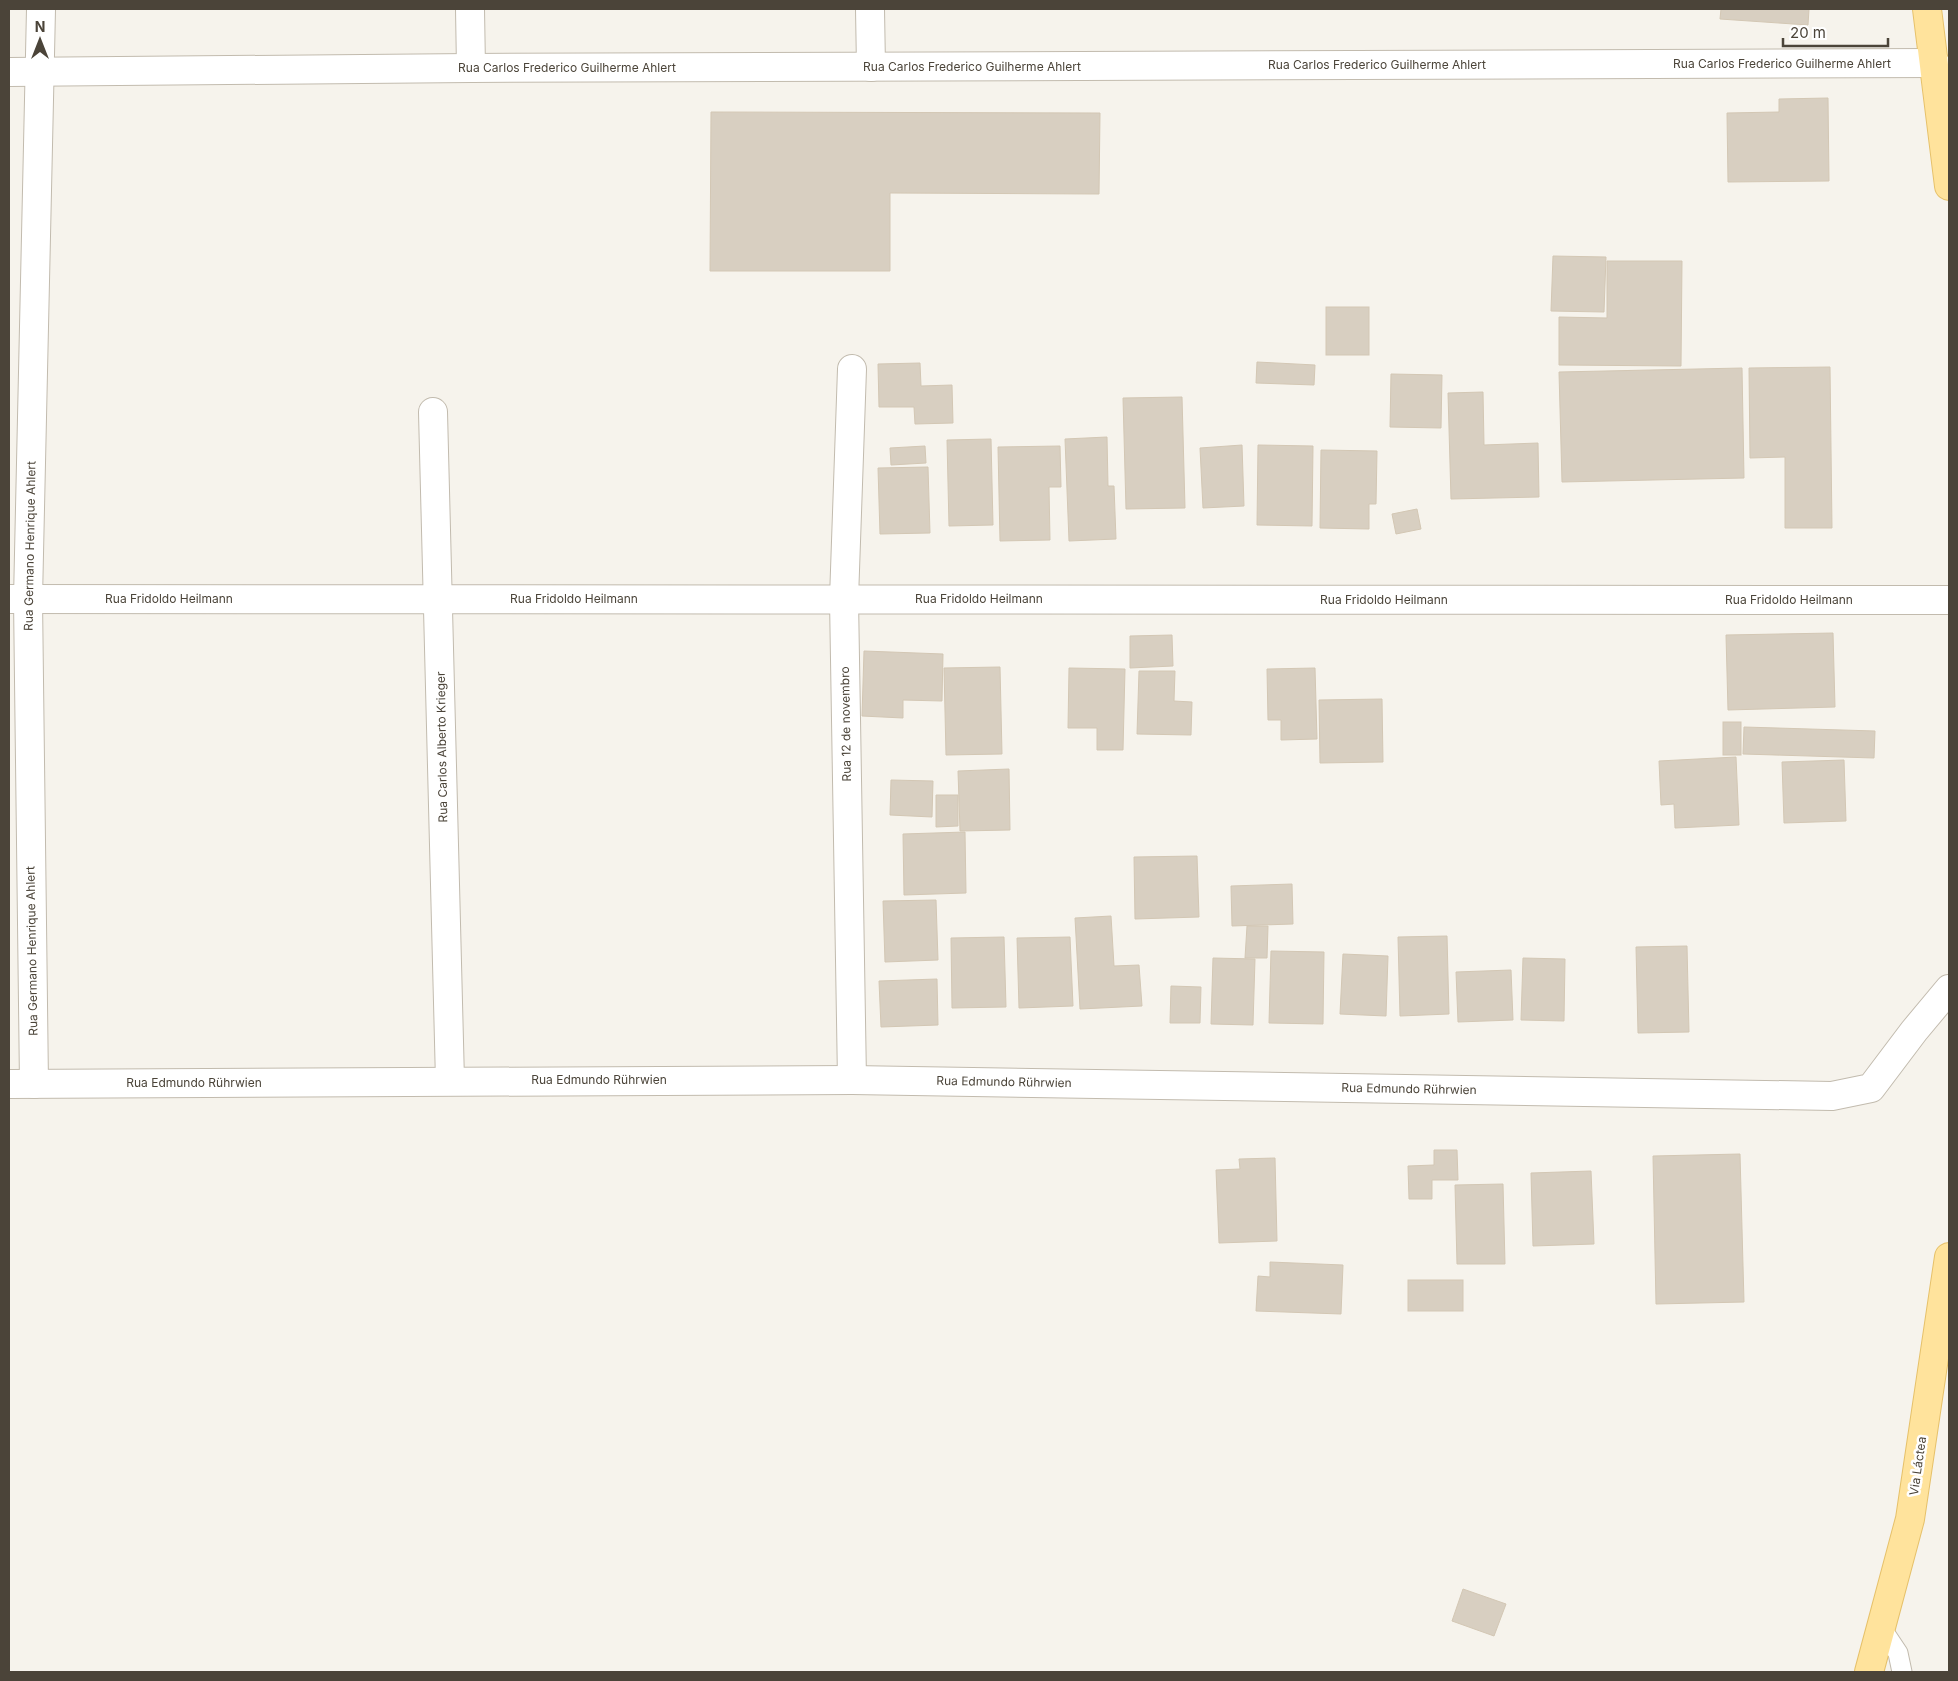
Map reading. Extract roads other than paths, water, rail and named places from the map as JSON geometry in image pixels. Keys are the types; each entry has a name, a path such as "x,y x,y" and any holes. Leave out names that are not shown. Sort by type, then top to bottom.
{"main road":[{"path":"1927,9 1949,186"},
{"name":"Via Láctea","path":"1869,1672 1910,1519 1949,1257"}],"street":[{"name":"Rua Germano Henrique Ahlert","path":"21,1084 18,599 41,9"},
{"path":"470,9 471,68"},
{"path":"870,9 871,67"},
{"name":"Rua Carlos Frederico Guilherme Ahlert","path":"9,72 471,68 1935,63"},
{"name":"Rua 12 de novembro","path":"852,369 844,599 852,1080"},
{"name":"Rua Carlos Alberto Krieger","path":"433,412 450,1081"},
{"name":"Rua Fridoldo Heilmann","path":"18,599 1949,600"},
{"name":"Rua Edmundo Rührwien","path":"21,1084 852,1080 1832,1096 1871,1088 1949,989"}],"lane":[{"path":"1882,1629 1898,1653 1902,1672"}]}
